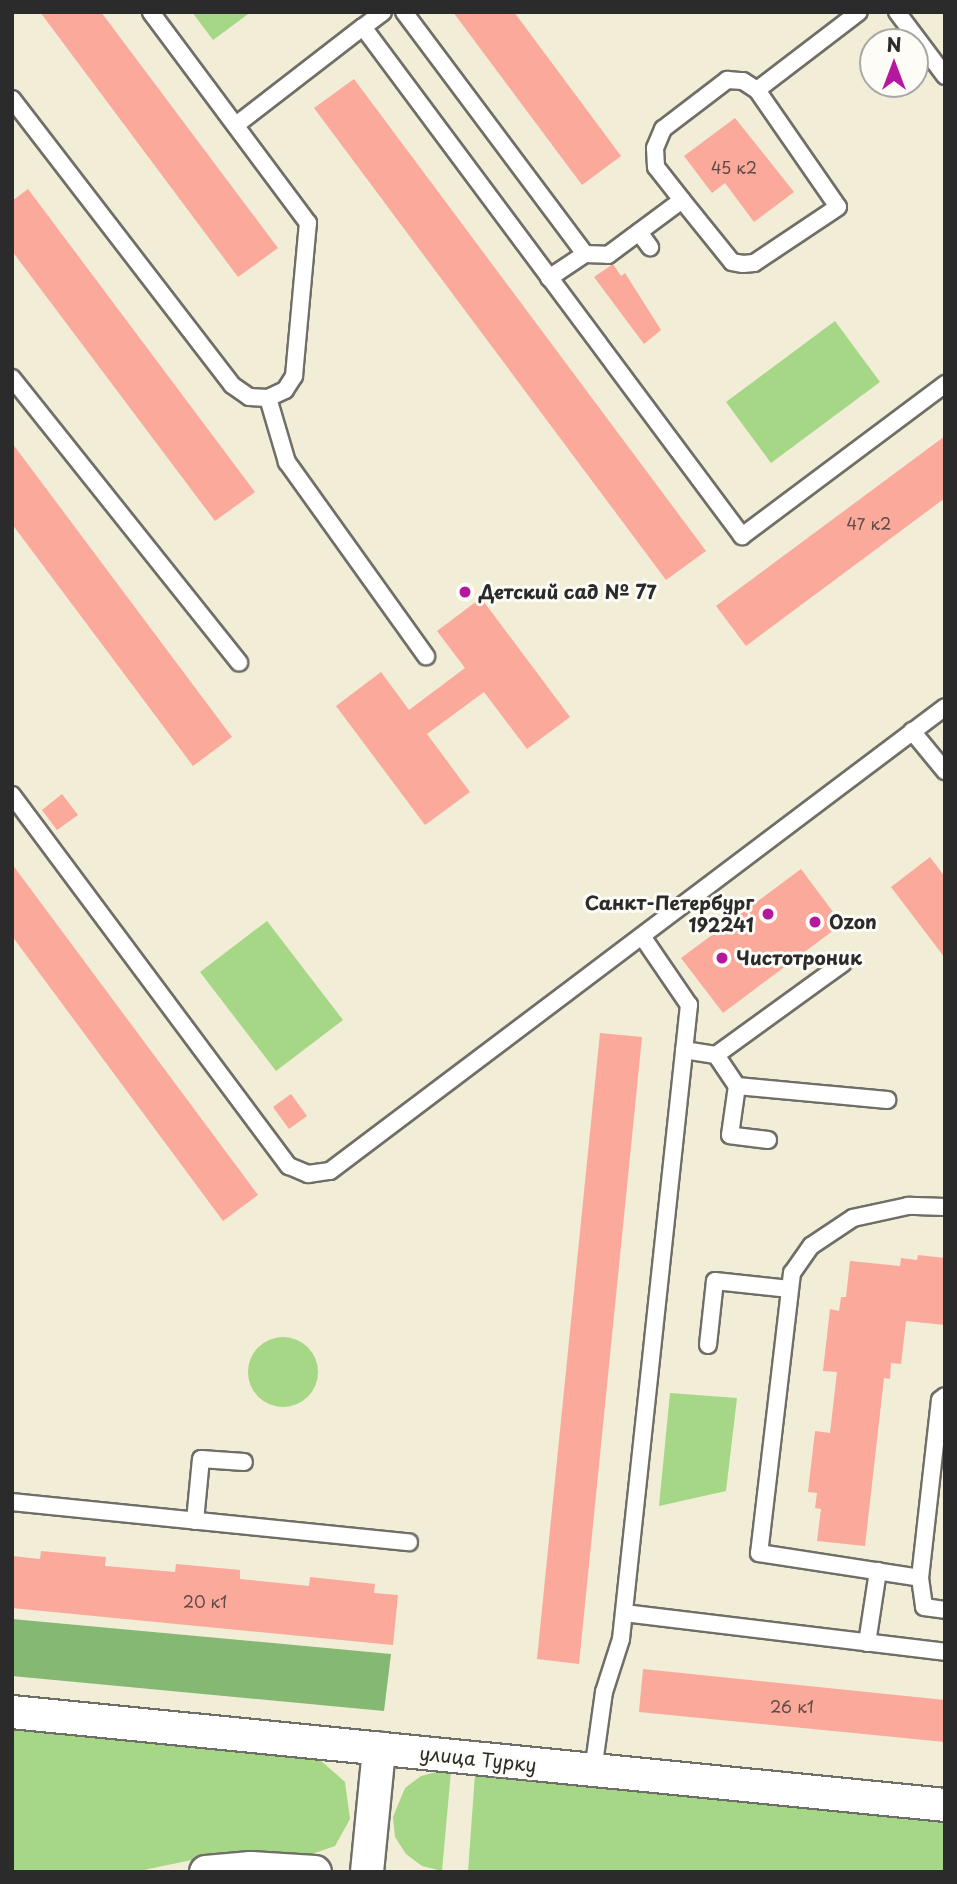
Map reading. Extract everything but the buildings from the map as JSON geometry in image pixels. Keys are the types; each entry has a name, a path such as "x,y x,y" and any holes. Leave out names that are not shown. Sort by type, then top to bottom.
{"street":[{"name":"улица Турку","path":"12,1712 945,1805"},
{"path":"367,1872 379,1749"},
{"path":"206,1872 251,1868 315,1872"}],"lane":[{"path":"12,99 232,385 249,397 268,398 285,390 294,376 308,223 151,12"},
{"path":"236,125 383,12"},
{"path":"404,12 585,254"},
{"path":"757,90 859,12"},
{"path":"897,12 945,76"},
{"path":"363,27 742,536 945,384"},
{"path":"727,80 743,81 757,90 838,206 754,263 743,264 732,262 682,200 656,167 654,148 663,129 727,80"},
{"path":"549,278 585,254 608,255 682,200"},
{"path":"639,232 650,247"},
{"path":"12,378 239,662"},
{"path":"268,398 286,462 426,656"},
{"path":"12,795 289,1166 308,1174 330,1171 945,707"},
{"path":"912,731 945,771"},
{"path":"593,1770 604,1692 621,1639 689,1005 642,936"},
{"path":"684,1050 716,1055 843,963"},
{"path":"716,1055 737,1086 730,1135 768,1140"},
{"path":"737,1086 887,1100"},
{"path":"920,1578 759,1553 792,1273 811,1246 853,1218 908,1206 945,1207"},
{"path":"708,1345 715,1281 790,1289"},
{"path":"945,1396 940,1400 920,1578 924,1607 945,1610"},
{"path":"195,1521 201,1460 244,1462"},
{"path":"12,1502 410,1542"},
{"path":"867,1643 878,1571"},
{"path":"624,1612 945,1652"}],"green space":[{"path":"192,12 251,12 213,40"},
{"path":"835,321 880,382 771,463 726,402"},
{"path":"267,921 343,1020 276,1071 200,972"},
{"path":"283,1337 308,1347 318,1372 308,1397 283,1407 258,1397 248,1372 258,1347"},
{"path":"670,1393 737,1398 726,1491 659,1506"},
{"path":"12,1619 391,1654 384,1711 12,1676"},
{"path":"12,1729 319,1759 345,1782 350,1819 335,1846 309,1855 211,1856 134,1872 12,1872"},
{"path":"451,1771 442,1871 422,1866 406,1854 395,1837 393,1817 405,1788 421,1776"},
{"path":"475,1774 945,1821 945,1872 468,1872"}],"place":[{"name":"Детский сад № 77","path":"465,592"},
{"name":"Санкт-Петербург 192241","path":"768,914"},
{"name":"Ozon","path":"815,922"},
{"name":"Чистотроник","path":"722,958"}]}
